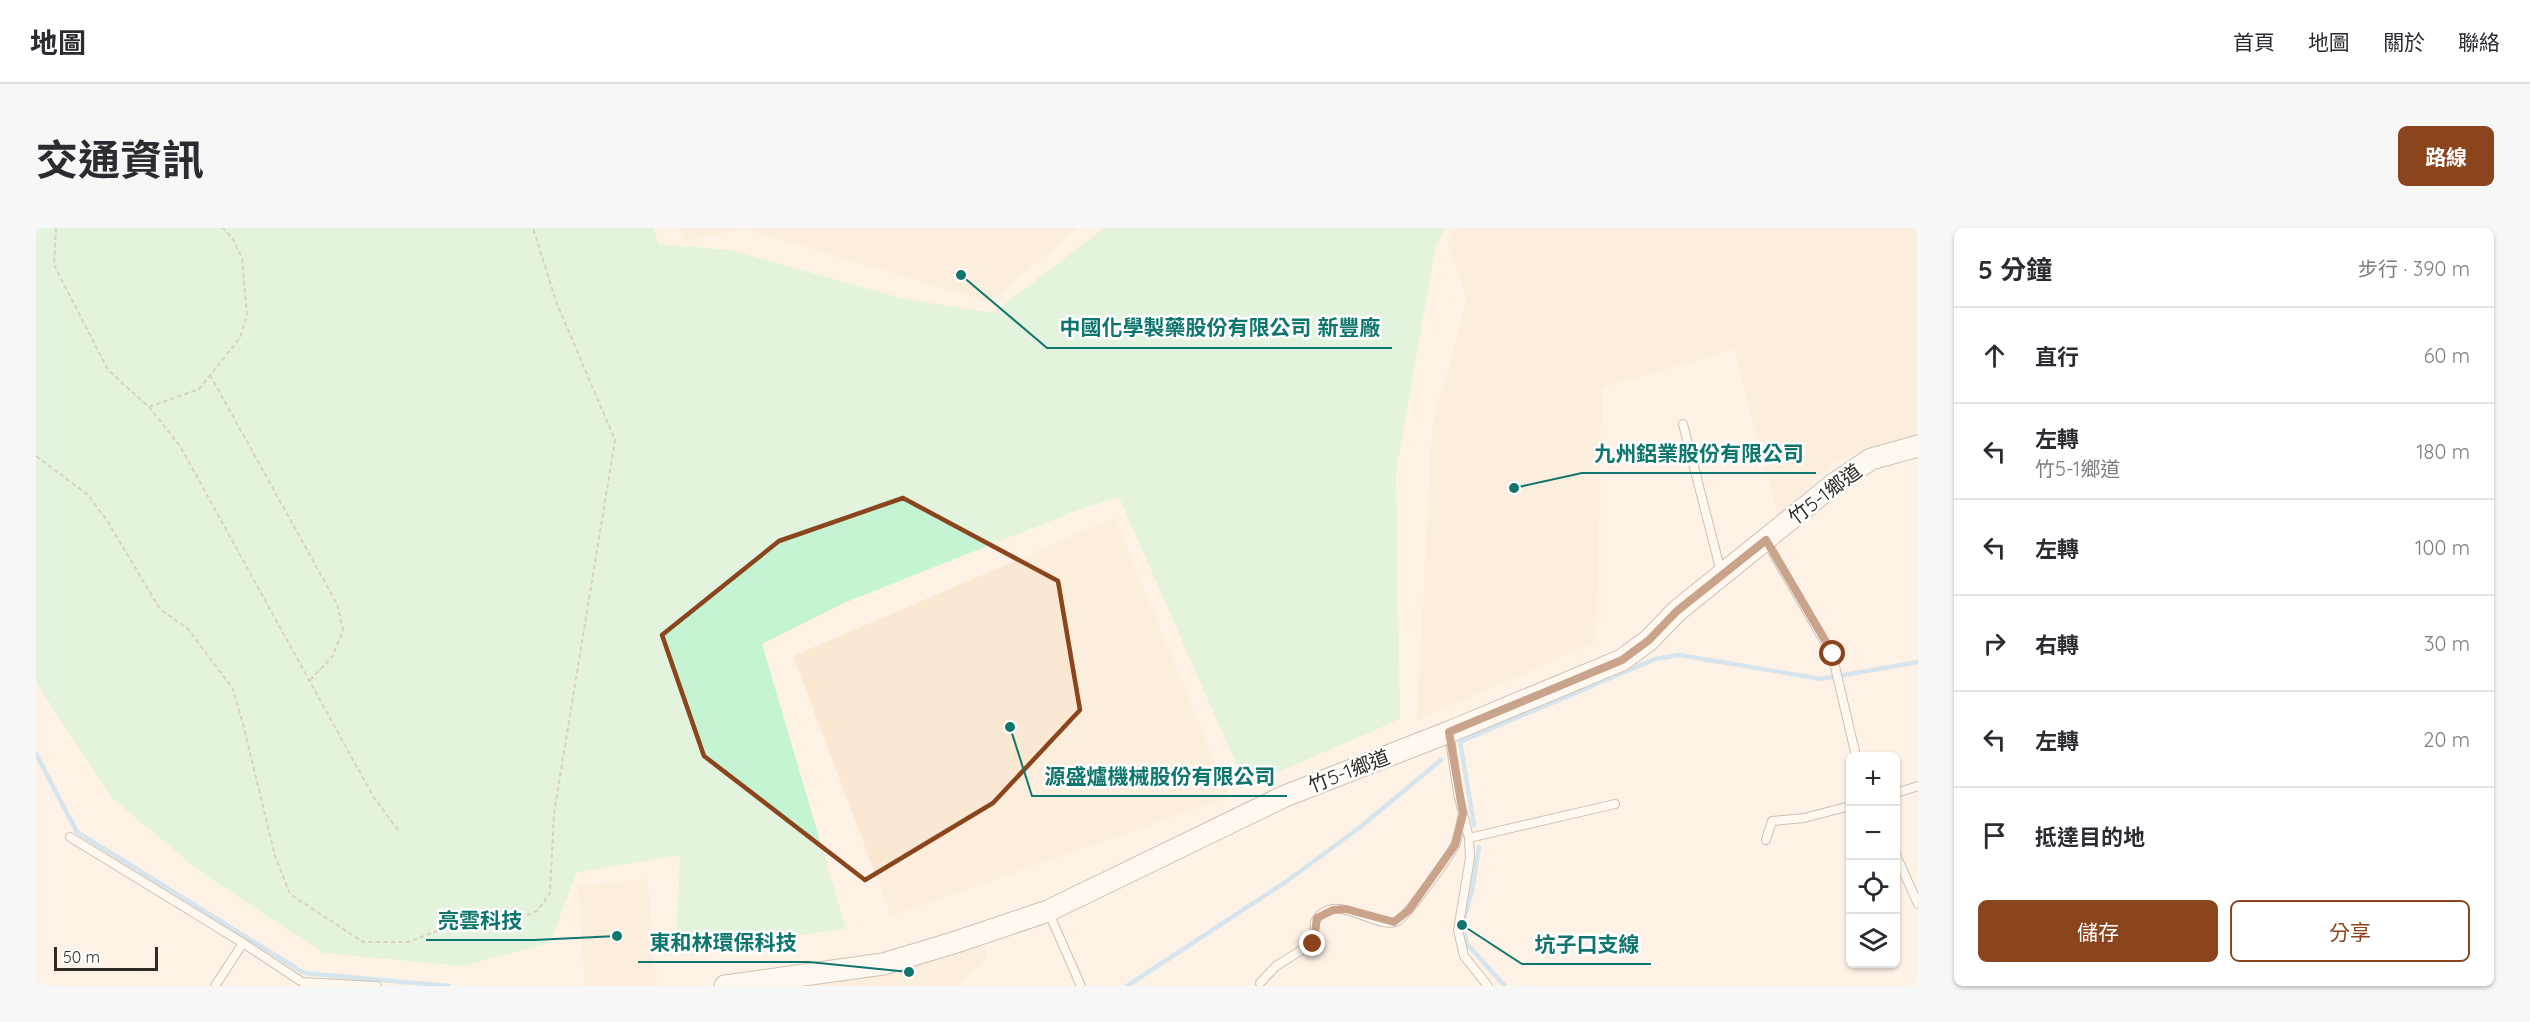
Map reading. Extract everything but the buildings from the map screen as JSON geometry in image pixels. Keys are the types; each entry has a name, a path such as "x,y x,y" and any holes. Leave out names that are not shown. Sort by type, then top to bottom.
{"street":[{"name":"竹5-1鄉道","path":"725,986 883,964 1048,911 1285,796 1449,732 1622,660 1649,640 1677,611 1834,484 1871,459 1918,446"}],"lane":[{"path":"1683,424 1722,575"},
{"path":"1766,540 1833,654 1856,752"},
{"path":"1449,732 1469,838 1468,873 1458,930 1464,956 1488,986"},
{"path":"1900,792 1918,786"},
{"path":"1469,838 1616,804"},
{"path":"1766,840 1772,821 1804,818 1846,807"},
{"path":"1260,983 1276,966 1313,944 1315,922 1324,913 1346,909 1389,922 1398,921 1409,910 1455,845 1463,814"},
{"path":"70,837 243,943 302,982 377,986"},
{"path":"1898,860 1918,904"},
{"path":"1048,911 1081,986"},
{"path":"215,986 243,943"}],"path":[{"path":"56,228 54,265 108,370 149,407 180,446 373,796 398,830"},
{"path":"149,407 199,388 240,338 247,315 242,258 233,238 223,228"},
{"path":"36,456 88,495 108,522 160,609 188,629 233,689 275,856 290,894 363,942 408,942 474,916 510,922 537,911 550,893 554,813 615,440 557,304 532,228"},
{"path":"210,375 337,604 343,630 332,657 310,680"}],"highlighted area":[{"path":"903,498 1058,581 1080,710 993,803 865,880 704,756 662,635 779,541"}],"shaded area":[{"path":"679,228 1078,228 989,302 745,229 683,241"},
{"path":"1455,228 1918,228 1918,435 1836,461 1778,515 1734,349 1602,388 1596,642 1417,720 1432,430 1467,298 1447,242"},
{"path":"1115,518 1229,797 891,916 793,656"},
{"path":"648,879 656,986 585,986 578,885"},
{"path":"984,946 987,959 954,986 778,986"}],"green space":[{"path":"36,228 654,228 658,244 730,250 905,299 993,313 1104,228 1446,228 1436,245 1396,472 1400,719 1246,786 1119,497 1083,508 844,603 762,644 846,929 676,950 680,855 577,872 550,943 463,966 323,953 202,873 111,797 36,682"}],"waterway":[{"path":"1460,742 1655,659 1679,655 1821,679 1918,662"},
{"path":"1460,741 1474,825"},
{"path":"36,754 77,832 304,973 449,986"},
{"path":"1127,986 1287,881 1359,828 1441,760"},
{"path":"1479,847 1472,891 1462,925 1467,944 1505,986"}],"place":[{"name":"中國化學製藥股份有限公司 新豐廠","path":"961,275"},
{"name":"九州鋁業股份有限公司","path":"1514,488"},
{"name":"源盛爐機械股份有限公司","path":"1010,727"},
{"name":"坑子口支線","path":"1462,925"},
{"name":"亮雲科技","path":"617,936"},
{"name":"東和林環保科技","path":"909,972"}],"route":[{"path":"1313,944 1317,918 1333,910 1346,909 1389,922 1398,921 1409,910 1455,845 1463,814 1449,732 1622,660 1649,640 1677,611 1766,540 1833,654"}]}
